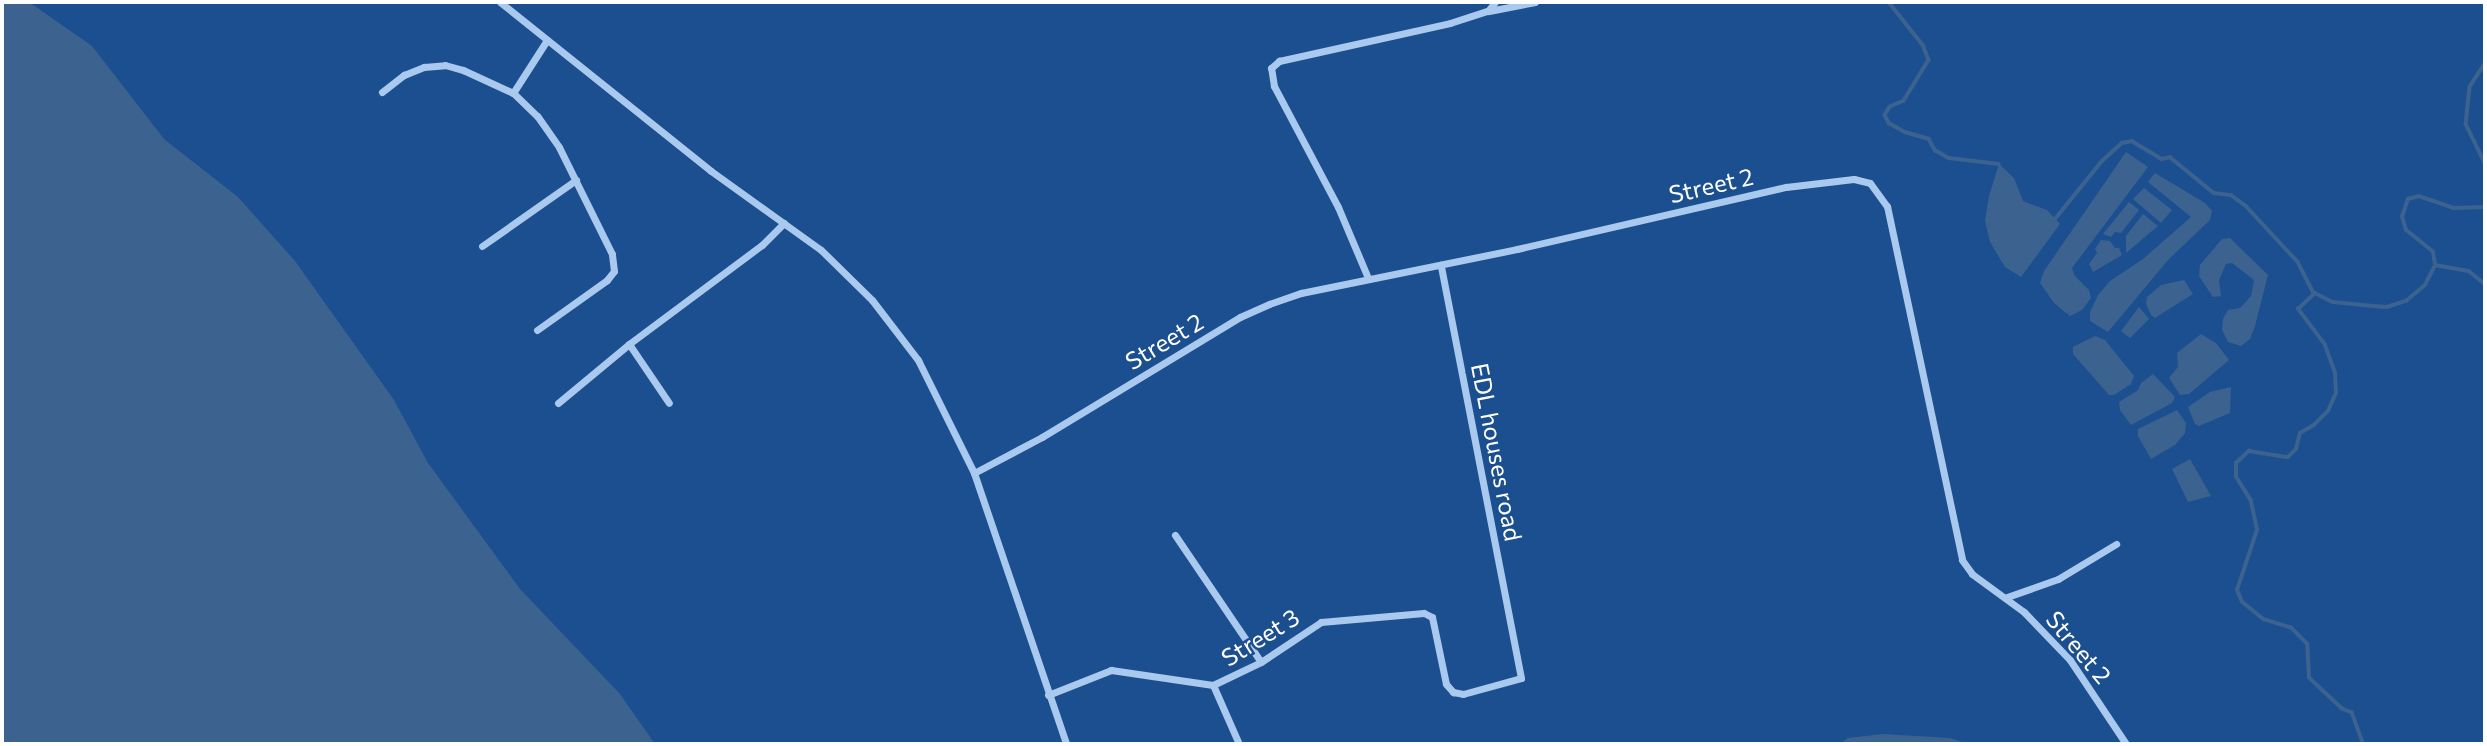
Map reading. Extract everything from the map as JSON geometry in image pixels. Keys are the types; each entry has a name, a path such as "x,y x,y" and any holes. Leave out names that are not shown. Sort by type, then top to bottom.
{"street":[{"path":"500,2 710,170 821,250 872,300 918,360 974,473 1066,744"},
{"path":"1488,11 1495,2"},
{"path":"1368,278 1338,207 1274,86 1271,68 1279,61 1535,2"},
{"path":"513,93 547,40"},
{"path":"382,92 404,75 424,67 445,65 463,70 513,93 537,116 559,147 612,254 614,271 607,280 537,330"},
{"name":"Street 2","path":"974,473 1042,437 1240,317 1301,293 1441,265 1786,187 1854,179 1870,183 1887,206 1962,559 1972,574 2007,597 2070,660 2126,744"},
{"path":"482,246 576,180"},
{"path":"558,403 629,344 762,245 784,223"},
{"name":"EDL houses road","path":"1441,265 1521,678"},
{"path":"629,344 670,403"},
{"path":"1175,535 1261,662"},
{"path":"2007,597 2058,579 2116,544"},
{"name":"Street 3","path":"1048,695 1111,670 1213,685 1261,662 1321,622 1424,613 1432,617 1447,684 1452,692 1463,694 1521,678"},
{"path":"1213,685 1239,744"}],"water":[{"path":"2,2 29,2 92,46 164,139 238,197 295,261 394,400 428,463 520,589 620,694 655,744 2,744"},
{"path":"2126,152 2148,167 2072,268 2075,276 2089,290 2091,298 2082,310 2070,316 2054,303 2040,283 2044,271"},
{"path":"1999,164 2014,178 2023,201 2047,210 2060,224 2021,277 2005,267 1990,242 1985,221"},
{"path":"2155,173 2205,203 2212,211 2210,220 2168,260 2108,332 2090,321 2090,312 2098,295 2110,281 2143,259 2191,217 2148,182"},
{"path":"2144,188 2172,210 2161,223 2133,199"},
{"path":"2129,202 2139,210 2121,233 2115,232 2111,237 2103,234"},
{"path":"2143,214 2158,226 2126,253 2126,236"},
{"path":"2230,238 2268,275 2255,326 2250,339 2241,346 2228,342 2222,330 2223,319 2228,310 2240,308 2251,296 2254,280 2232,263 2226,264 2219,280 2221,296 2213,297 2199,276 2200,265 2222,239"},
{"path":"2101,240 2110,241 2115,248 2119,248 2122,255 2093,272 2089,264 2097,253 2095,249"},
{"path":"2184,280 2193,294 2155,318 2151,315 2146,304 2147,297 2161,285"},
{"path":"2139,307 2149,319 2130,338 2121,331"},
{"path":"2201,334 2216,343 2229,360 2189,394 2180,395 2169,378 2178,367 2177,353"},
{"path":"2095,336 2105,340 2134,376 2131,384 2114,395 2109,395 2073,354 2073,347"},
{"path":"2153,374 2175,397 2172,403 2131,425 2120,410 2119,402 2138,390 2141,383"},
{"path":"2231,387 2230,413 2199,426 2195,424 2188,407 2210,392"},
{"path":"2177,410 2186,423 2185,433 2175,445 2151,459 2138,436 2138,429"},
{"path":"2190,459 2211,496 2188,502 2172,469"},
{"path":"1883,734 1950,738 1968,744 1840,744 1848,738"}],"waterway":[{"path":"1889,2 1923,45 1929,60 1904,101 1890,107 1885,115 1889,123 1905,132 1929,139 1935,150 1949,158 1999,164"},
{"path":"2485,64 2470,87 2466,124 2485,163"},
{"path":"2055,219 2102,161 2122,143 2132,141 2162,159 2170,157 2214,193 2231,195 2246,206 2298,262 2314,293"},
{"path":"2363,744 2352,713 2342,709 2309,678 2307,644 2291,628 2264,620 2242,602 2237,590 2257,530 2251,501 2236,477 2236,463 2249,451 2288,457 2296,449 2300,433 2314,425 2328,411 2336,393 2335,373 2325,345 2298,309 2315,293 2333,302 2373,306 2387,307 2406,301 2425,285 2435,265 2433,252 2406,230 2402,217 2408,199 2419,196 2454,208 2485,207"},
{"path":"2435,265 2469,271 2485,284"}]}
